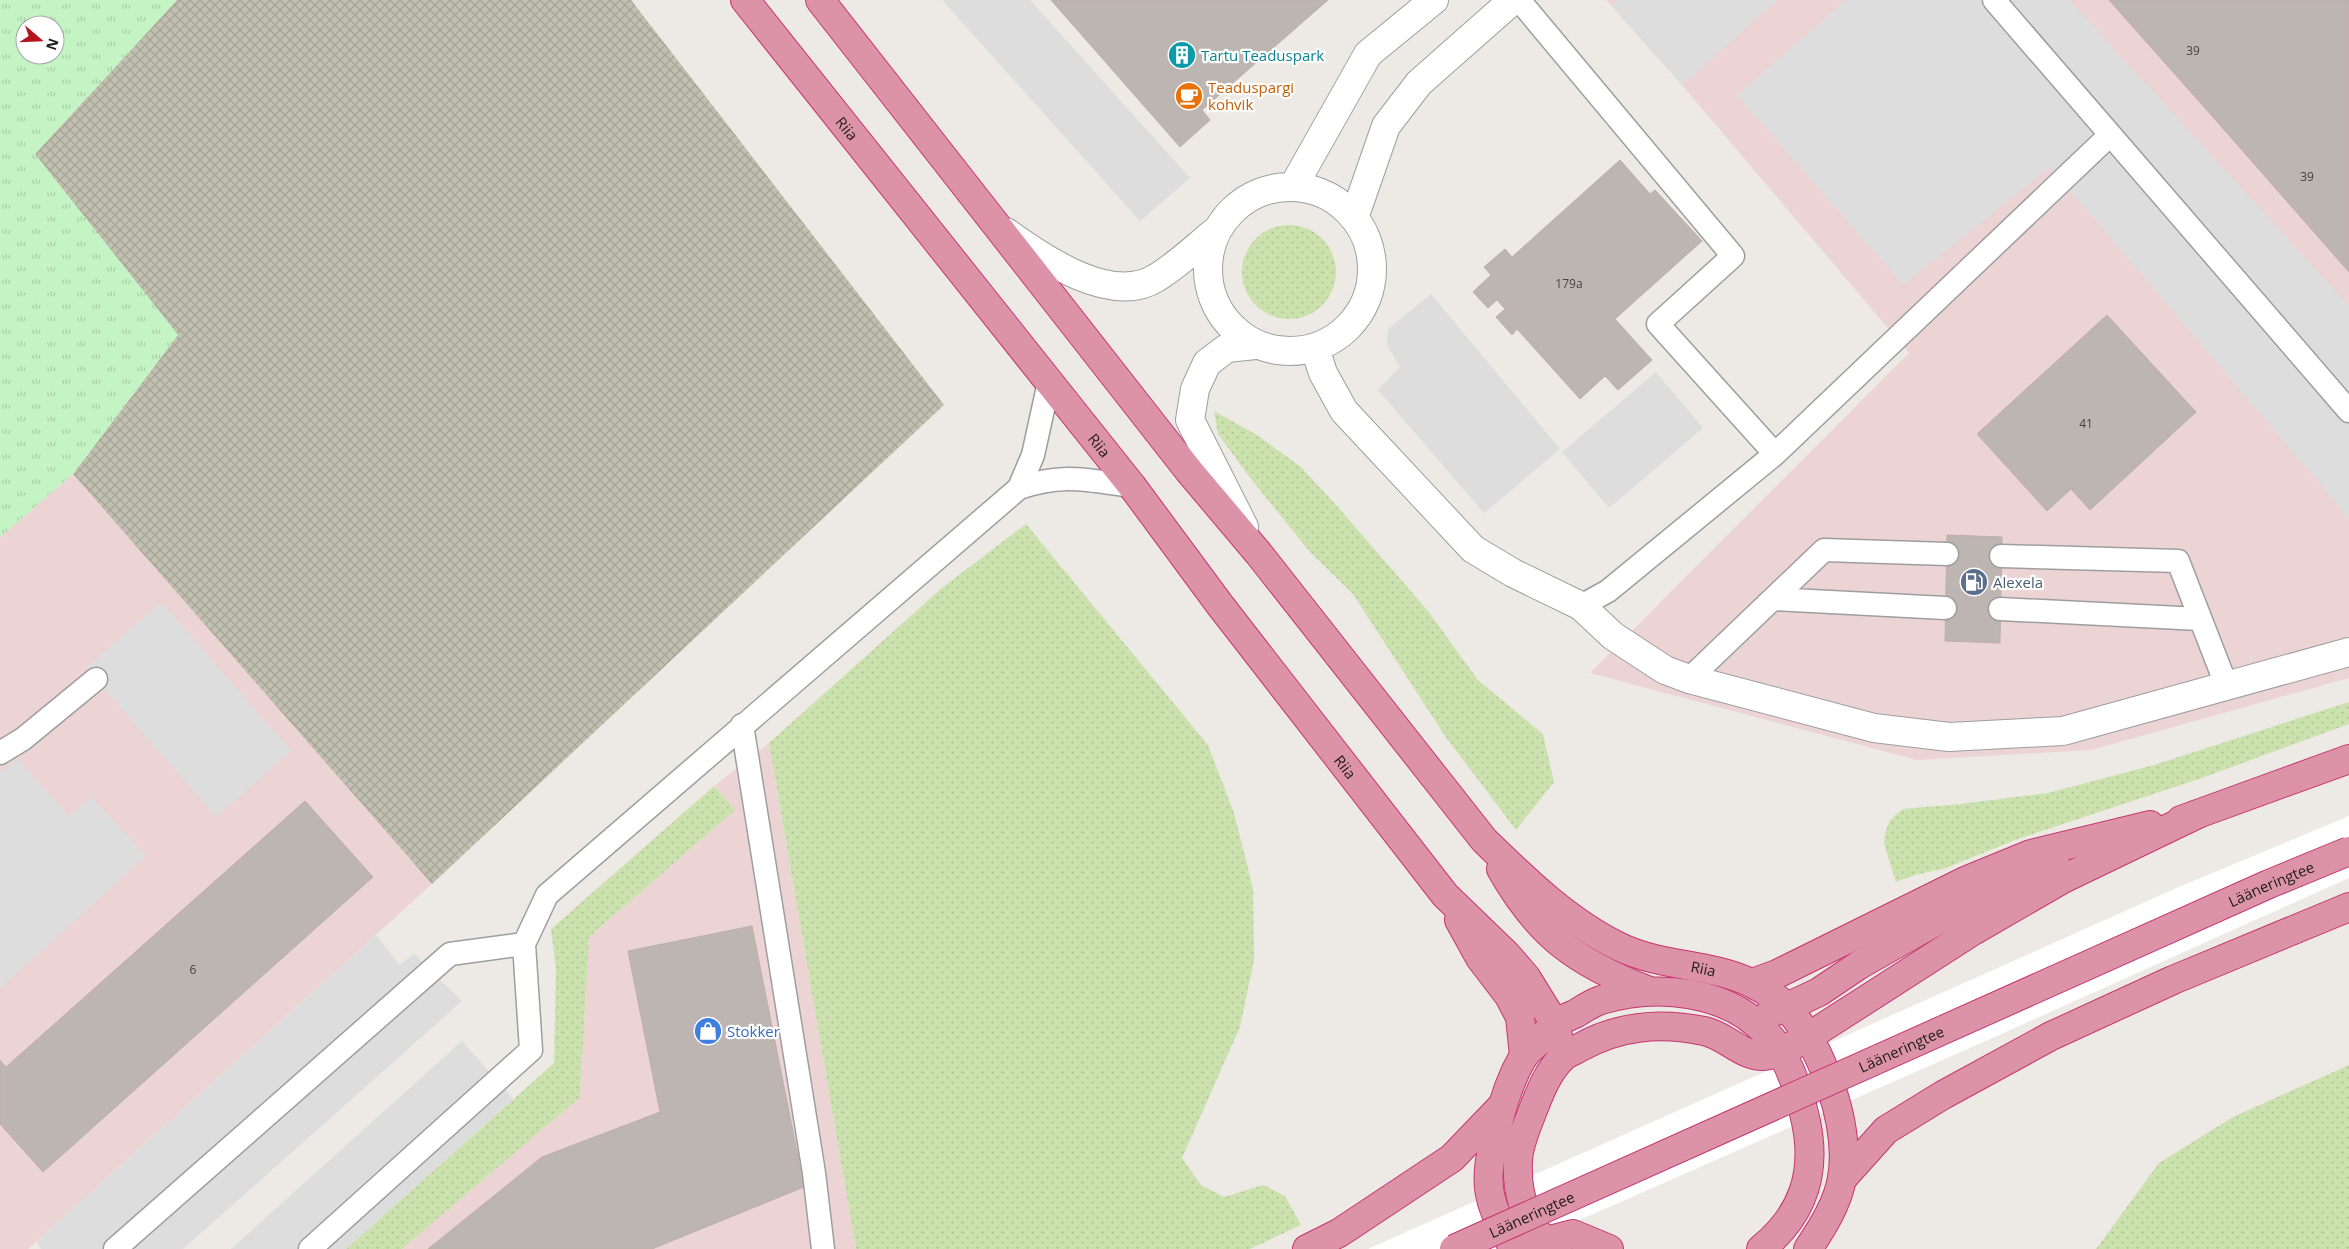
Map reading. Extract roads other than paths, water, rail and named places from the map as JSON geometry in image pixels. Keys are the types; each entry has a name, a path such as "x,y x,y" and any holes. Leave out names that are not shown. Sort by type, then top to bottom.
{"highway":[{"name":"Riia","path":"745,0 1132,486 1220,605 1445,895 1507,955 1526,977 1555,1024 1563,1057"},
{"name":"Riia","path":"820,0 992,222 1189,471 1259,554 1484,840 1521,876 1590,931 1621,948 1654,960 1726,974 1752,983 1787,1007"},
{"path":"1744,1014 1768,1014 1819,992 1859,966 1972,901 2061,865 2349,759"},
{"path":"1752,983 1777,974 1965,881 2031,854 2198,814"},
{"path":"1547,1245 1530,1224 1521,1201 1517,1180 1518,1155 1525,1129 1544,1082 1563,1057 1597,1038 1634,1027 1669,1025 1707,1031 1748,1053 1763,1056 1779,1051 1808,1037 1940,951 2063,879 2198,814"},
{"name":"Riia","path":"1484,840 1512,890 1548,935 1585,963 1647,990"},
{"name":"Lääneringtee","path":"1454,1249 2260,888 2349,851"},
{"name":"Riia","path":"1445,895 1480,958 1509,996 1520,1018 1524,1056"},
{"path":"1842,1179 1886,1130 1943,1095 2051,1036 2173,980 2349,907"},
{"path":"1609,1249 1573,1234 1547,1245 1515,1249 1492,1208 1488,1184 1490,1153 1502,1106 1524,1056 1555,1024 1600,1000 1647,990 1695,994 1744,1014 1769,1036 1793,1079 1803,1108 1811,1147 1807,1178 1793,1216 1771,1245"},
{"path":"1787,1007 1808,1037 1825,1071 1836,1106 1843,1145 1842,1179 1825,1225 1808,1249"},
{"path":"1307,1249 1339,1233 1452,1158 1502,1106"}],"street":[{"path":"1293,186 1368,54 1434,0"},
{"path":"1354,218 1386,126 1419,83 1514,0"},
{"path":"992,222 1037,254 1070,271 1112,288 1126,288 1155,280 1217,230 1230,212 1248,198 1270,189 1293,186 1316,191 1337,201 1354,218 1367,241 1373,267 1369,293 1358,317 1339,336 1315,348 1295,352 1255,345 1226,348 1207,363 1195,389 1190,420 1214,471 1259,554"},
{"path":"1217,230 1208,256 1208,283 1216,308 1233,330 1255,345"},
{"path":"1315,348 1323,373 1344,411 1473,549 1513,573 1582,606 1613,636 1665,670 1689,679 1874,728 1949,737 2063,731 2349,652"}],"lane":[{"path":"1519,0 1733,256 1658,324 1775,454"},
{"path":"1994,0 2349,412"},
{"path":"1582,606 1608,591 1775,454 2110,135"},
{"path":"1018,488 1033,454 1049,382"},
{"path":"310,1249 531,1050 524,944 547,895 1018,488 1044,479 1067,477 1132,486"},
{"path":"1689,679 1824,550 1947,554"},
{"path":"2002,556 2178,561 2227,687"},
{"path":"1773,599 1946,608"},
{"path":"2000,609 2200,619"},
{"path":"0,753 23,739 96,679"},
{"path":"742,725 814,1173 823,1249"},
{"path":"115,1249 450,954 524,944"}],"place":[{"name":"Tartu Teaduspark","path":"1182,55"},
{"name":"Teaduspargi kohvik","path":"1189,96"},
{"name":"Alexela","path":"1974,582"},
{"name":"Stokker","path":"708,1031"}]}
